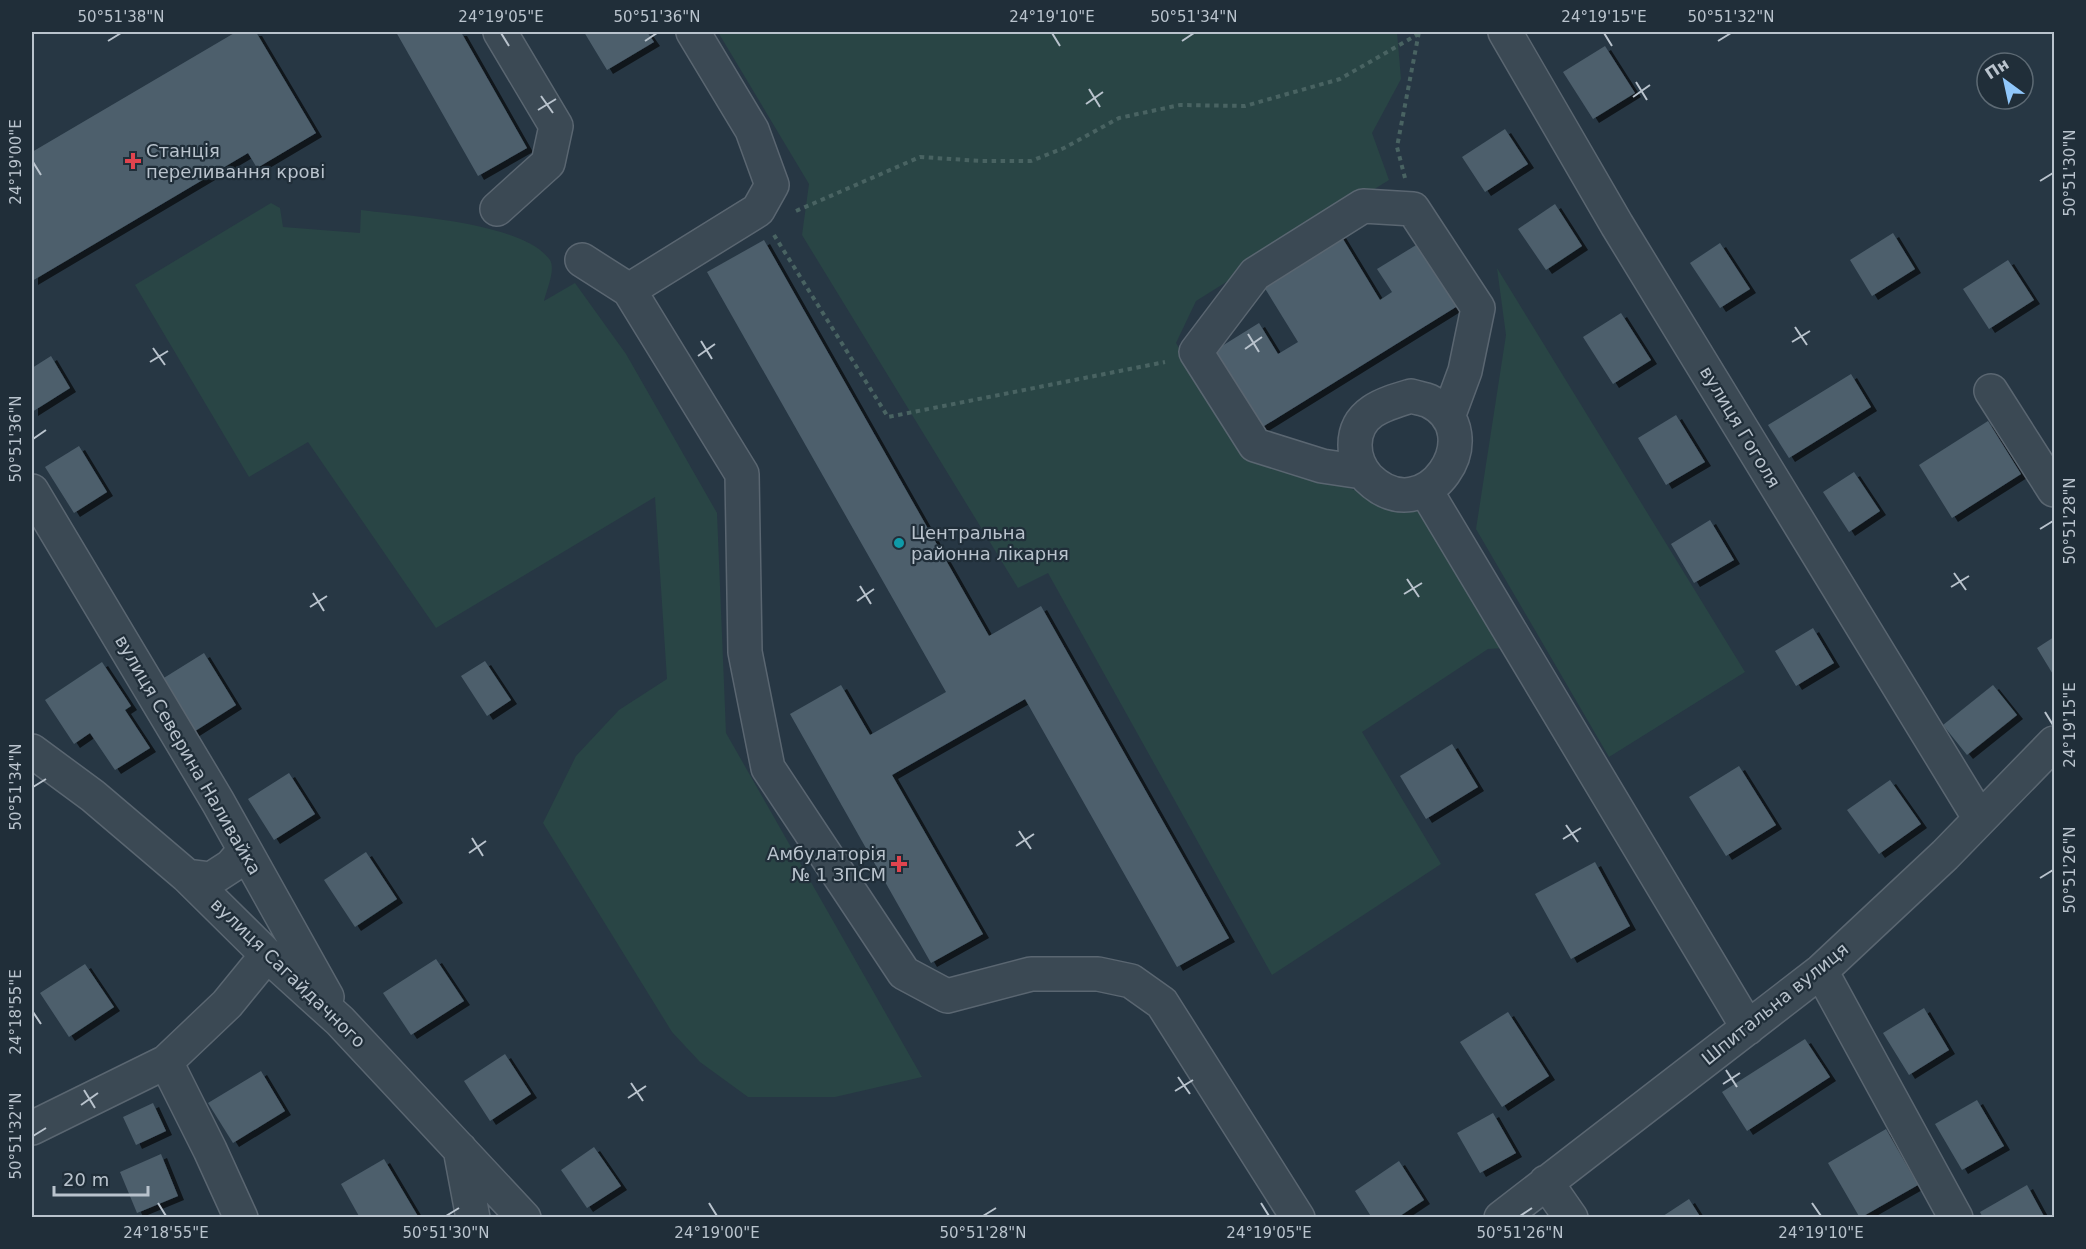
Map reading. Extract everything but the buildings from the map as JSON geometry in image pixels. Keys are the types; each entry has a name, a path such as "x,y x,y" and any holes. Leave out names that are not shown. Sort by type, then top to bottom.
{"street":[{"path":"497,209 548,163 556,126 500,32"},
{"path":"629,290 763,218 772,185 753,130 693,32"},
{"name":"вулиця Гоголя","path":"1505,32 1623,235 1980,819"},
{"path":"1362,472 1322,466 1255,445 1196,352 1256,274 1363,206 1413,209 1478,308 1466,371 1448,417"},
{"path":"582,260 629,290 742,474 744,652 768,768 904,973 947,996 1031,974 1098,974 1131,981 1162,1003 1298,1218"},
{"path":"1991,391 2055,490"},
{"path":"1411,396 1430,401 1448,417 1456,442 1449,467 1426,491 1406,495 1392,494 1375,485 1362,472 1355,456 1355,434 1361,419 1386,404 1411,396"},
{"name":"вулиця Северина Наливайка","path":"32,491 218,802 340,1021"},
{"path":"1426,491 1748,1028"},
{"name":"Шпитальна вулиця","path":"1501,1218 1821,971 1980,819 2055,743"},
{"name":"вулиця Сагайдачного","path":"32,751 93,796 187,876 267,955 340,1021 524,1218"},
{"path":"187,876 211,879 231,866 244,851"},
{"path":"32,1128 166,1062 226,1004 267,955"},
{"path":"1821,971 1956,1218"},
{"path":"166,1062 241,1218"},
{"path":"460,1149 472,1218"},
{"path":"1546,1182 1571,1218"}],"path":[{"path":"1198,356 888,417 763,218 807,206 920,157 1031,161 1064,148 1119,118 1180,105 1245,106 1340,79 1420,32"},
{"path":"1413,209 1397,147 1420,32"}],"green space":[{"path":"718,32 1397,32 1401,79 1372,133 1389,180 1196,301 1176,343 1243,452 1425,514 1504,648 1488,649 1362,732 1441,864 1272,975 1048,573 1018,588 802,235 809,184"},
{"path":"271,203 280,208 283,227 360,233 361,210 433,218 490,229 536,247 550,260 552,269 544,301 575,283 626,354 717,513 726,733 922,1077 835,1097 748,1097 700,1062 672,1032 543,823 576,756 619,710 667,679 655,497 436,628 308,442 249,477 135,285"},
{"path":"1497,268 1745,672 1609,757 1476,529 1506,335"}],"place":[{"name":"Станція переливання крові","path":"133,161"},
{"name":"Центральна районна лікарня","path":"899,543"},
{"name":"Амбулаторія № 1 ЗПСМ","path":"899,864"}]}
